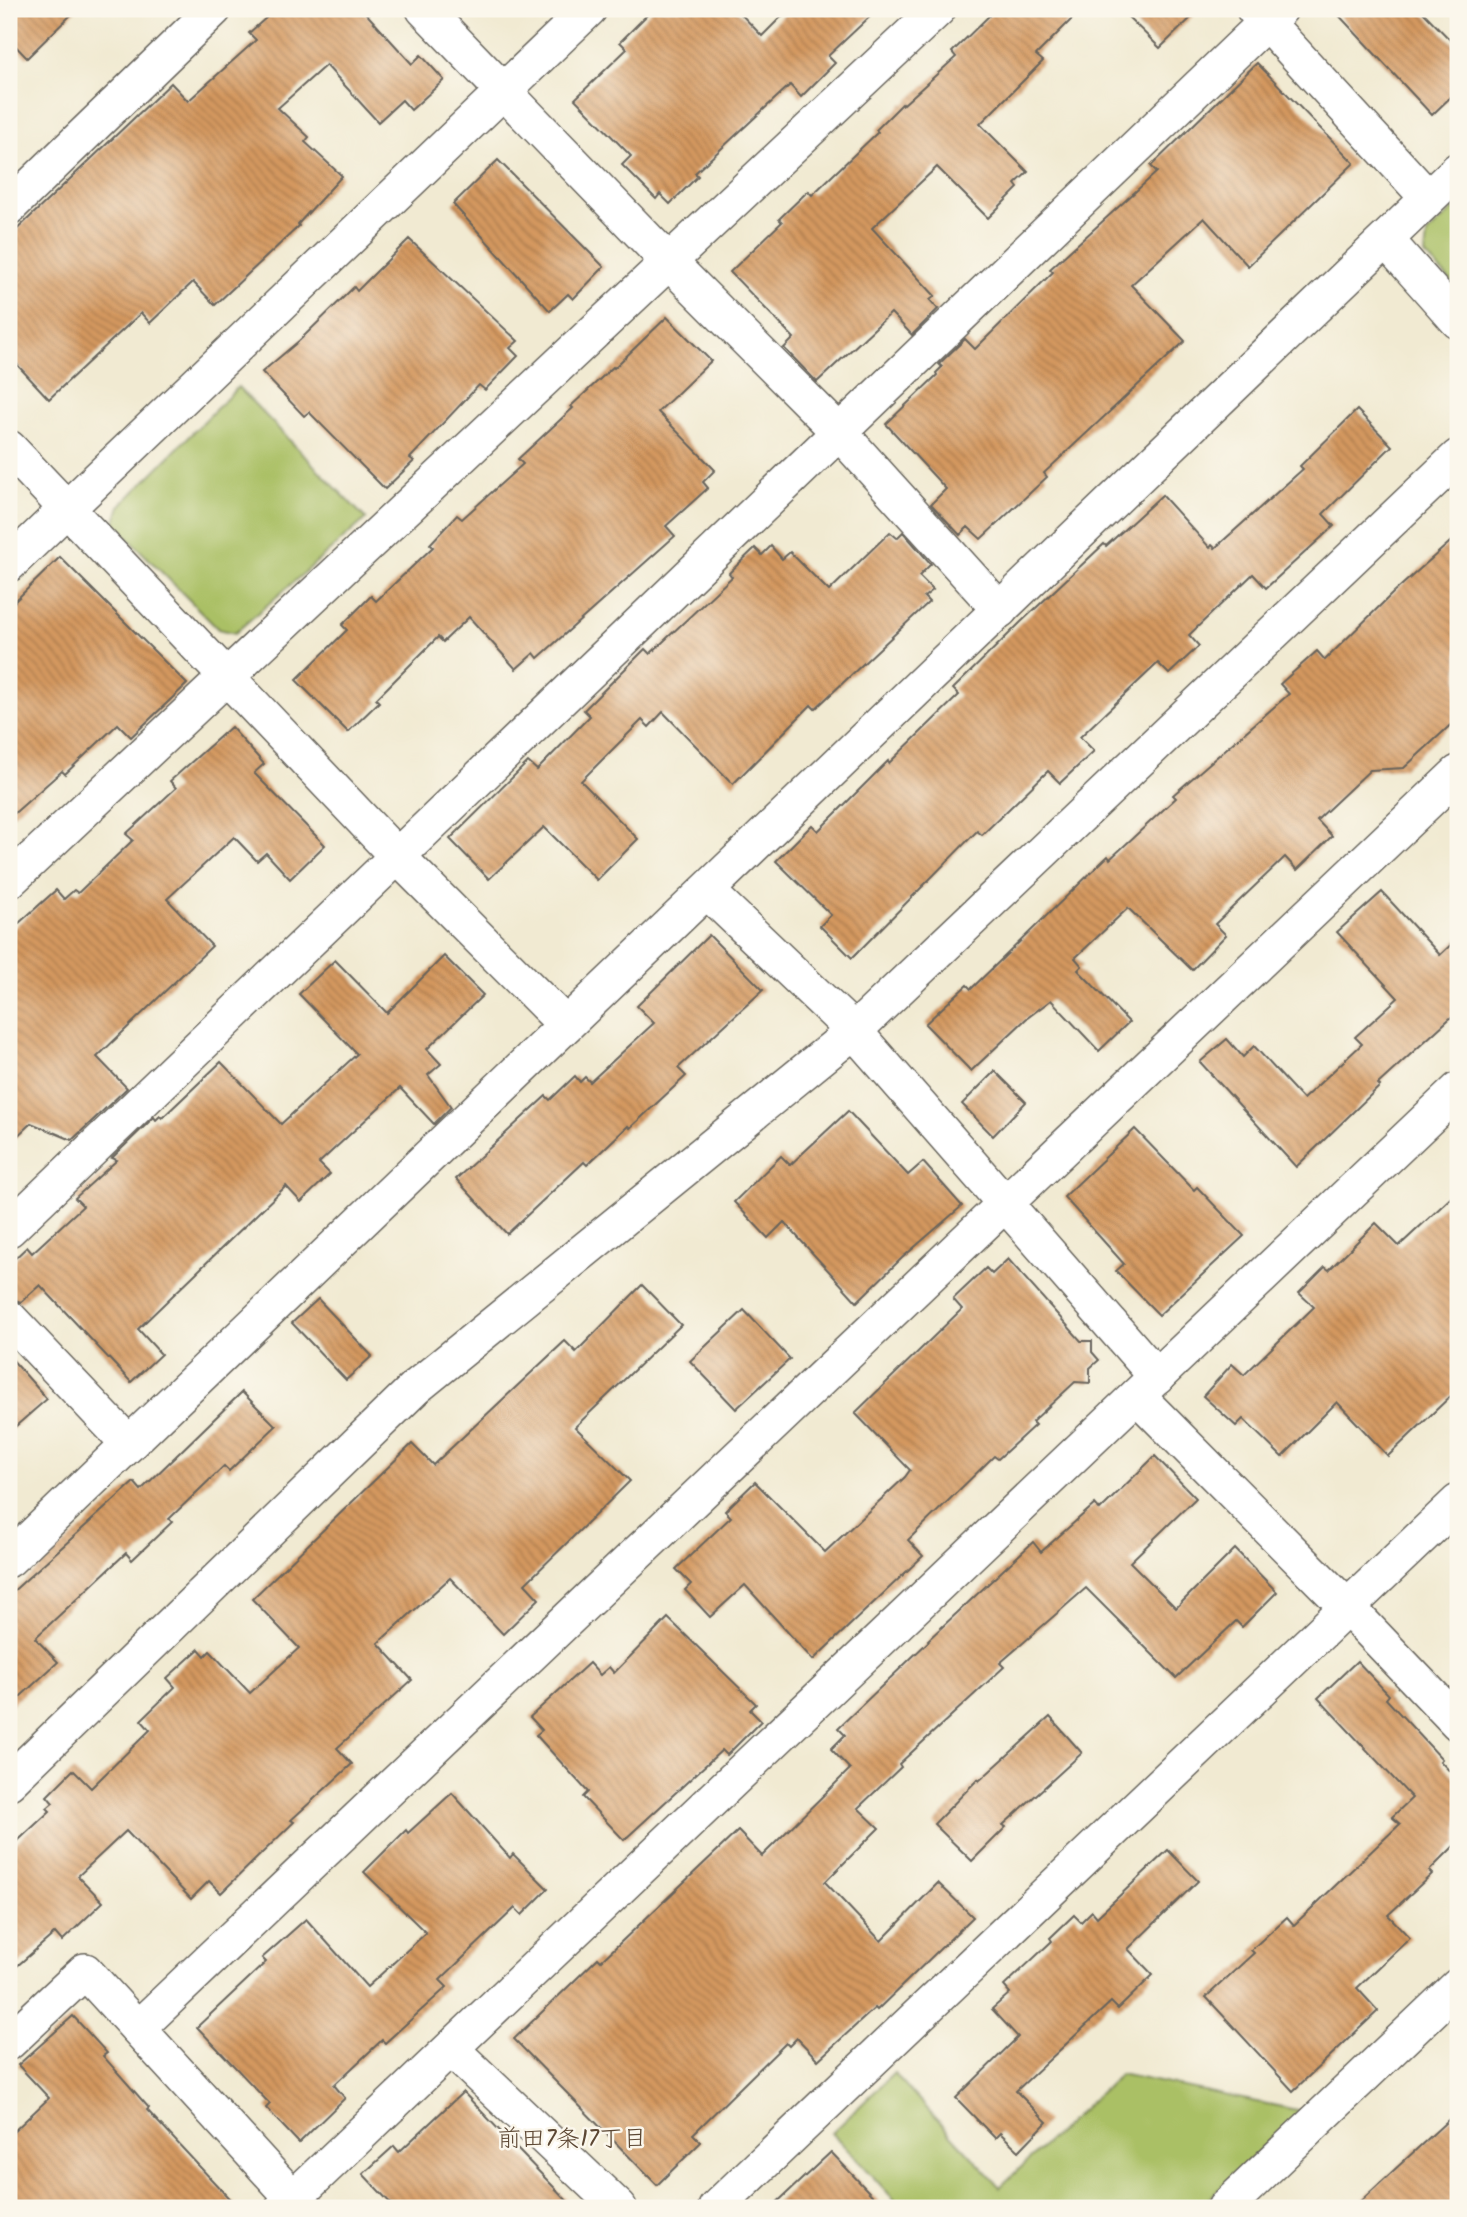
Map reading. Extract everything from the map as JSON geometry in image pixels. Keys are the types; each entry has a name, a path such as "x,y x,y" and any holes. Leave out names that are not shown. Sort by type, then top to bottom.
{"street":[{"path":"9,207 214,9"},
{"path":"424,9 669,262 839,432 1000,610"},
{"path":"9,564 589,9"},
{"path":"9,881 938,9"},
{"path":"9,1229 839,432 1267,13 1428,198"},
{"path":"9,1559 1458,170"},
{"path":"1386,240 1458,321"},
{"path":"9,448 397,856 566,1025"},
{"path":"9,1782 415,1388 854,1031 1458,457"},
{"path":"138,2028 1458,773"},
{"path":"707,891 854,1031 1007,1203 1147,1386 1348,1607 1458,1723"},
{"path":"9,2042 85,1970 288,2203 1458,1090"},
{"path":"9,1318 129,1444"},
{"path":"716,2208 1458,1502"},
{"path":"1225,2208 1458,1986"},
{"path":"451,2049 619,2208"}],"green space":[{"path":"1458,205 1458,288 1425,255 1427,234"},
{"path":"238,387 366,519 235,633 218,629 114,524 120,506"},
{"path":"894,2073 1000,2187 1120,2074 1302,2111 1199,2208 902,2208 832,2133"}],"building":[{"path":"9,9 77,9 27,58 9,39"},
{"path":"276,9 362,9 412,64 421,55 444,80 411,110 402,100 378,122 326,65 278,108 309,137 305,142 342,176 299,226 215,305 193,282 150,323 141,313 49,399 9,356 9,237 171,83 188,101 256,40 249,33"},
{"path":"653,9 736,9 762,36 789,9 878,9 828,56 835,63 801,97 790,85 695,173 698,176 670,204 660,194 656,199 622,165 631,156 575,99 627,49 620,42"},
{"path":"996,9 1082,9 1036,55 1043,61 980,124 1028,172 1015,184 1018,188 988,218 937,167 872,228 935,296 930,300 938,309 912,335 891,313 817,382 784,348 794,338 730,272 782,222 779,219 808,191 812,195 878,132 876,130 903,103 956,57 952,52"},
{"path":"1120,9 1200,9 1160,48"},
{"path":"1333,9 1420,9 1458,48 1458,90 1432,115"},
{"path":"1257,63 1354,163 1248,266 1204,218 1131,285 1185,341 1044,473 1047,477 981,539 968,527 960,535 931,504 946,489 886,424 937,375 942,367 939,364 965,339 975,349 1053,272 1050,269 1157,172 1151,166"},
{"path":"498,160 604,267 573,299 568,294 550,311 453,204"},
{"path":"409,239 518,341 510,348 518,356 485,390 479,385 410,458 414,461 385,489 309,412 304,416 262,372 300,340 354,287 357,291"},
{"path":"667,317 711,361 658,412 715,470 703,482 708,488 666,526 675,536 538,658 534,653 516,669 469,617 443,642 438,637 376,699 379,702 348,732 296,680 347,630 342,625 371,596 376,601 433,547 430,544 457,515 462,519 523,464 518,459"},
{"path":"1357,410 1392,446 1323,514 1334,526 1266,588 1253,574 1189,635 1199,646 1169,674 1158,663 1080,737 1094,751 1060,783 1048,771 982,835 977,831 852,958 820,926 831,915 776,861 812,825 818,831 959,695 953,689 1021,622 1104,544 1106,546 1162,495 1210,548 1212,545 1215,548 1303,469 1300,466"},
{"path":"890,532 897,538 903,532 931,564 919,576 933,590 924,597 929,602 815,709 811,705 733,784 663,712 649,727 642,720 581,781 638,839 597,880 544,827 489,879 450,839 528,762 537,770 590,716 584,710 645,649 650,654 732,577 729,573 755,548 762,555 771,546 782,559 790,552 829,591"},
{"path":"1458,535 1458,718 1404,768 1370,770 1317,820 1332,836 1297,870 1285,857 1215,924 1226,935 1192,970 1128,908 1075,958 1082,966 1078,970 1129,1022 1099,1051 1051,1000 1026,1019 971,1071 925,1024 967,985 971,989 1108,856 1110,859 1176,798 1173,795 1289,694 1280,684 1317,651 1325,660 1393,593"},
{"path":"60,557 187,684 131,737 118,724 65,774 62,771 9,818 9,607"},
{"path":"231,727 264,764 254,773 325,845 290,879 266,853 257,861 234,837 167,899 212,946 97,1057 127,1088 72,1140 31,1123 9,1144 9,932 56,890 64,899 74,890 78,893 133,840 126,834 176,788 170,781"},
{"path":"1382,892 1440,955 1458,938 1458,1011 1378,1084 1380,1086 1296,1167 1200,1062 1227,1039 1243,1057 1254,1046 1303,1099 1362,1044 1355,1037 1398,998 1337,932"},
{"path":"709,935 763,990 678,1068 686,1076 587,1165 584,1162 507,1234 456,1179 546,1096 550,1100 575,1076 580,1082 585,1077 590,1082 654,1023 637,1006"},
{"path":"444,956 483,995 427,1049 441,1064 428,1075 451,1107 434,1124 400,1088 319,1163 330,1174 301,1202 286,1186 138,1329 161,1354 131,1382 40,1285 21,1302 9,1298 9,1264 27,1247 32,1253 83,1206 75,1198 117,1160 112,1158 154,1117 156,1120 160,1116 162,1118 221,1062 281,1124 357,1054 299,994 335,960 387,1013"},
{"path":"995,1071 1026,1102 993,1136 962,1104"},
{"path":"848,1111 908,1175 923,1162 962,1206 902,1258 857,1302 784,1222 768,1238 734,1202 781,1156 790,1165"},
{"path":"1135,1129 1194,1190 1197,1187 1244,1236 1159,1315 1116,1271 1124,1264 1064,1197"},
{"path":"1458,1191 1458,1389 1388,1456 1337,1402 1282,1457 1243,1419 1236,1426 1203,1396 1232,1364 1244,1375 1314,1307 1299,1293 1325,1267 1329,1270 1376,1223 1399,1246"},
{"path":"1008,1259 1081,1341 1092,1341 1092,1352 1099,1360 1090,1368 1090,1383 1075,1382 1032,1422 1035,1425 998,1459 994,1456 908,1540 923,1556 813,1660 745,1585 710,1617 685,1590 691,1584 676,1569 731,1517 725,1511 755,1482 825,1552 905,1477 910,1470 855,1413 962,1309 953,1299 986,1268 992,1274"},
{"path":"642,1285 681,1325 575,1427 630,1481 525,1584 539,1599 503,1634 450,1578 378,1643 412,1680 337,1748 352,1764 291,1820 294,1822 221,1893 209,1881 191,1899 126,1831 78,1876 103,1902 62,1941 55,1933 9,1973 9,1849 50,1811 47,1808 53,1803 47,1796 73,1770 91,1788 150,1730 141,1720 175,1687 167,1678 199,1649 205,1656 210,1651 250,1693 299,1648 252,1599 412,1444 433,1465 565,1341 576,1352"},
{"path":"318,1299 372,1356 346,1380 292,1323"},
{"path":"744,1310 790,1359 736,1409 690,1361"},
{"path":"9,1356 47,1399 9,1432"},
{"path":"242,1392 276,1426 229,1471 224,1466 169,1519 172,1522 132,1560 126,1553 35,1638 58,1662 9,1707 9,1595 134,1482 141,1490"},
{"path":"1155,1456 1196,1498 1130,1562 1176,1608 1235,1549 1277,1592 1242,1627 1236,1621 1176,1678 1086,1588 1000,1663 1004,1667 899,1764 901,1767 858,1808 879,1828 825,1882 881,1941 938,1883 973,1917 877,2010 875,2008 818,2060 797,2038 789,2046 786,2043 693,2134 701,2142 657,2185 514,2039 598,1958 601,1961 738,1831 762,1856 850,1769 831,1749 845,1735 838,1728 1033,1542 1041,1552 1095,1504 1100,1510"},
{"path":"668,1618 756,1704 750,1710 761,1721 727,1755 722,1750 624,1840 583,1797 588,1792 536,1735 542,1730 530,1717 589,1663 600,1675 609,1667 614,1673"},
{"path":"1357,1661 1389,1695 1386,1699 1458,1780 1458,1842 1429,1871 1432,1874 1388,1915 1410,1938 1357,1988 1378,2011 1293,2091 1206,1997 1254,1953 1251,1950 1287,1917 1294,1925 1400,1824 1392,1817 1412,1798 1318,1698"},
{"path":"1050,1717 1082,1753 1003,1825 1006,1827 972,1861 934,1824 978,1779 979,1781"},
{"path":"452,1793 510,1858 513,1854 548,1889 522,1915 515,1908 440,1980 447,1987 385,2043 382,2040 334,2085 345,2098 299,2143 266,2108 270,2104 197,2027 266,1962 262,1958 306,1919 367,1987 426,1933 364,1872 406,1830 408,1833"},
{"path":"1168,1850 1198,1881 1128,1949 1153,1975 1118,2009 1111,2002 1016,2091 1047,2122 1019,2151 1000,2133 995,2138 956,2098 1018,2037 992,2009 1010,1993 1004,1986 1052,1941 1050,1938 1074,1915 1081,1922 1092,1911 1097,1917"},
{"path":"73,2016 107,2053 103,2056 149,2108 147,2110 238,2208 9,2208 9,2136 49,2098 18,2065"},
{"path":"463,2092 574,2208 395,2208 363,2174 394,2146 399,2152"},
{"path":"1458,2111 1458,2208 1353,2208"},
{"path":"831,2152 884,2208 771,2208"}],"district":[{"name":"前田7条17丁目","path":"572,2138"}]}
